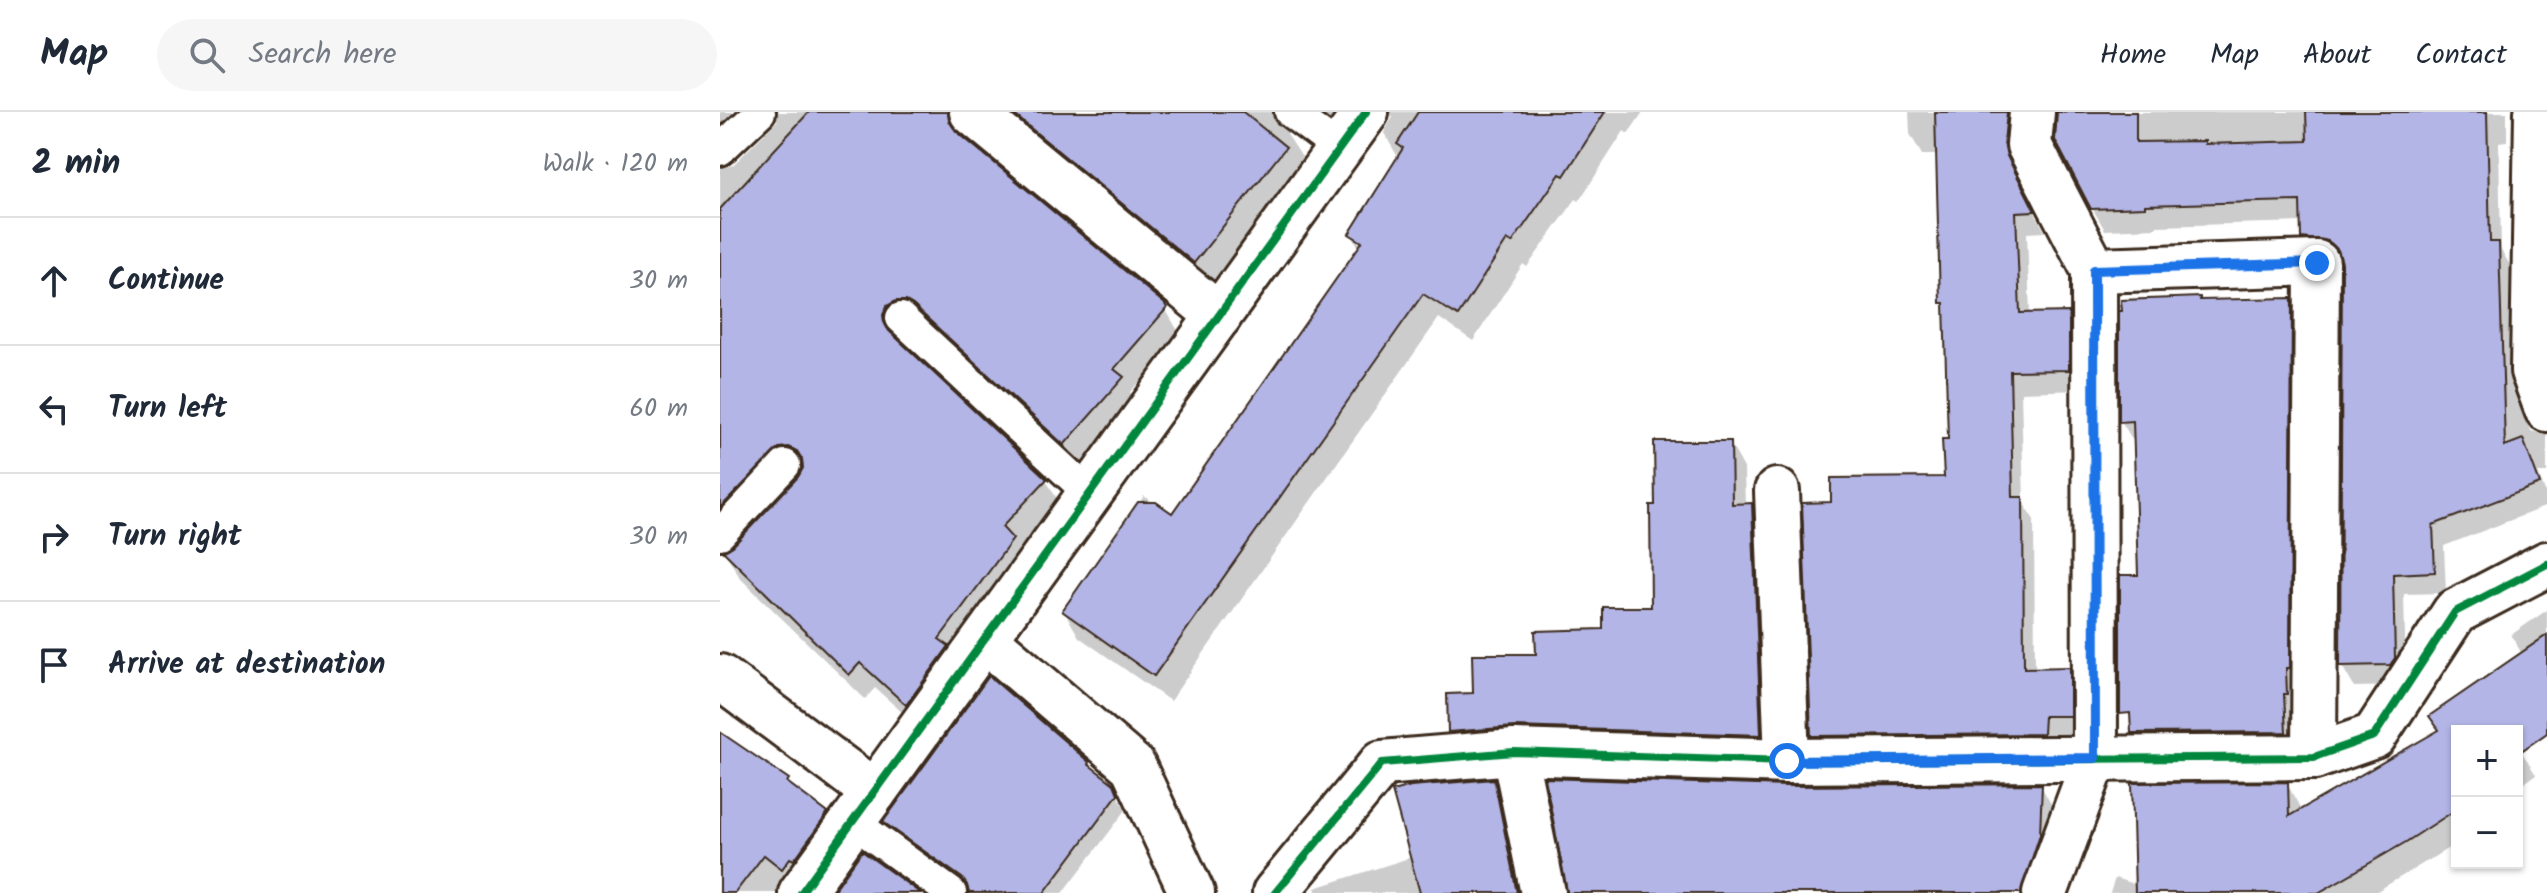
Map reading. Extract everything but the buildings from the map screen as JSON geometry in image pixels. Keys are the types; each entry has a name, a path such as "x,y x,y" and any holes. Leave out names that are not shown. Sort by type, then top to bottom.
{"street":[{"path":"972,112 1219,316"},
{"path":"801,893 1366,112"},
{"path":"2032,112 2029,145 2094,270 2095,758 2045,893"},
{"path":"2537,112 2533,371 2547,409"},
{"path":"2094,270 2317,263 2314,757"},
{"path":"1777,491 1787,761"},
{"path":"1275,893 1382,763 1514,752 1787,761 2314,757 2374,736 2455,612 2547,564"},
{"path":"986,640 1133,766 1192,893"},
{"path":"720,677 864,807"},
{"path":"1514,752 1543,893"}],"lane":[{"path":"720,150 760,112"},
{"path":"1290,112 1339,149"},
{"path":"901,318 1090,494"},
{"path":"720,534 785,465"},
{"path":"864,807 951,893"}],"cycle path":[{"path":"801,893 1366,112"},
{"path":"1275,893 1382,763 1514,752 1787,761 2314,757 2374,736 2455,612 2547,564"}],"route":[{"path":"1787,761 2095,758 2094,270 2317,263"}]}
